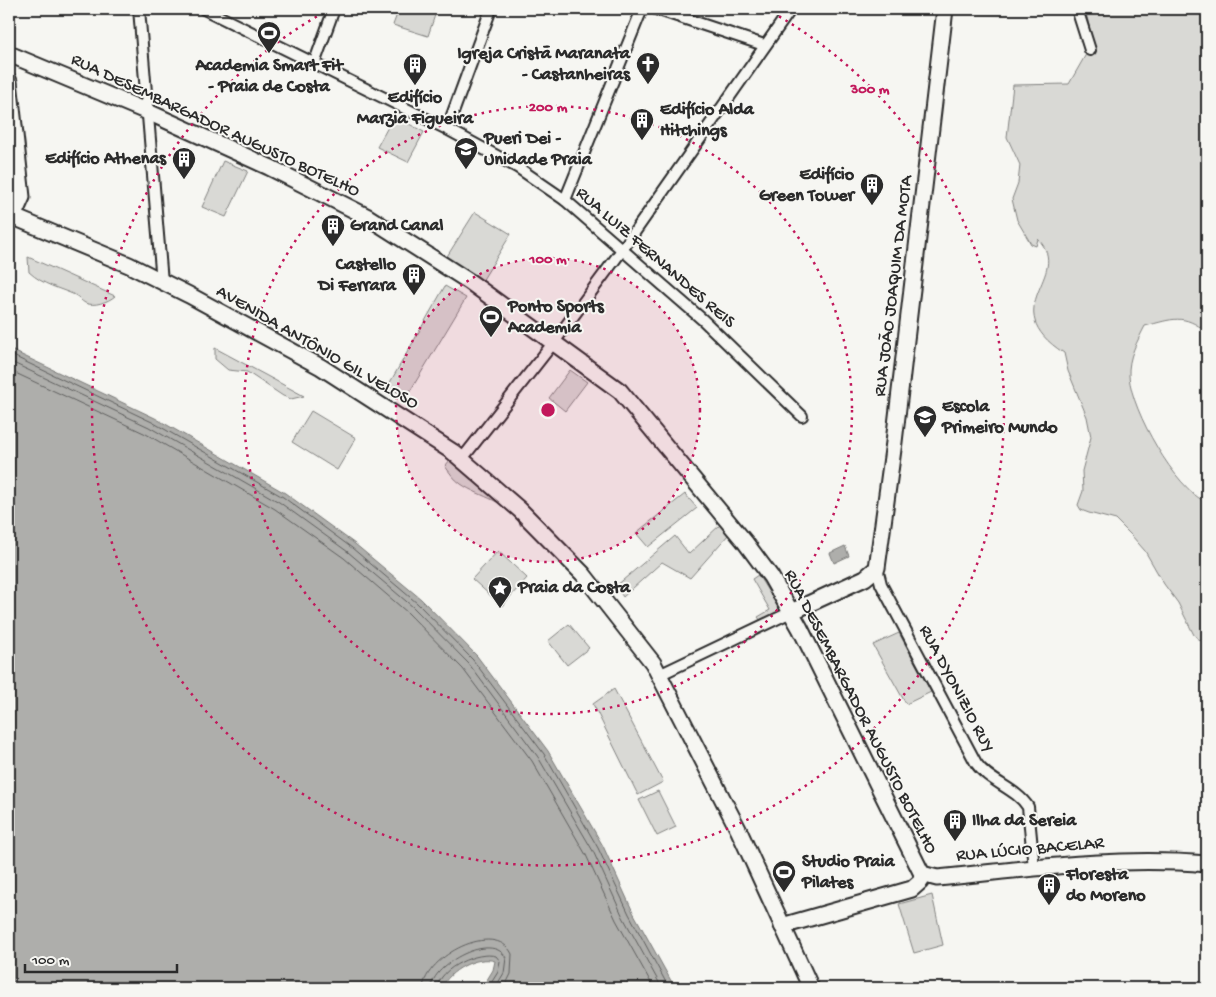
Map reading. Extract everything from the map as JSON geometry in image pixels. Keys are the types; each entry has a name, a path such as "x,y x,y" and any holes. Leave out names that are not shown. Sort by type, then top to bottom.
{"street":[{"path":"139,9 162,282"},
{"name":"RUA LUIZ FERNANDES REIS","path":"204,9 447,129 517,167 565,200 703,320 802,416"},
{"path":"314,64 334,9"},
{"path":"447,129 491,9"},
{"path":"565,200 642,9"},
{"path":"656,9 764,45"},
{"path":"462,459 554,342 622,250 791,9"},
{"name":"RUA JOÃO JOAQUIM DA MOTA","path":"877,568 896,433 945,9"},
{"path":"1077,9 1090,50"},
{"name":"RUA DESEMBARGADOR AUGUSTO BOTELHO","path":"9,54 148,112 270,167 368,217 463,278 620,391 746,542 771,577 791,612 922,874"},
{"path":"9,81 22,197 11,216"},
{"name":"AVENIDA ANTÔNIO GIL VELOSO","path":"11,216 129,265 189,295 321,367 361,391 462,459 520,510 583,574 659,675 739,831 811,988"},
{"path":"659,675 865,578 877,568"},
{"name":"RUA DYONIZIO RUY","path":"877,568 881,584 976,763 986,774 1022,800 1028,807 1034,868"},
{"name":"RUA LÚCIO BACELAR","path":"922,874 937,878 1099,862 1163,860 1207,864"},
{"path":"782,926 912,889 921,881 922,874"}],"shaded area":[{"path":"399,9 437,9 428,36 393,25"},
{"path":"956,9 1002,9 1001,17 956,12"},
{"path":"1085,9 1109,12 1129,9 1207,9 1207,332 1191,322 1178,319 1145,326 1132,356 1129,376 1138,409 1157,447 1182,482 1195,495 1207,503 1207,646 1194,635 1178,603 1164,584 1145,551 1132,536 1116,520 1081,510 1078,505 1083,491 1082,471 1091,437 1087,417 1068,371 1064,353 1044,336 1035,321 1034,306 1047,266 1047,253 1038,239 1036,246 1031,244 1017,220 1012,199 1018,183 1020,165 1007,137 1013,85 1069,84 1093,42"},
{"path":"394,116 424,132 408,162 377,147"},
{"path":"223,161 248,171 226,217 202,207"},
{"path":"475,212 511,234 482,281 446,258"},
{"path":"28,257 115,296 101,303 85,303 75,295 45,283 29,272"},
{"path":"445,286 466,298 406,398 388,386"},
{"path":"215,348 304,396 291,399 283,396 247,372 228,370 215,359"},
{"path":"570,370 587,382 565,411 549,398"},
{"path":"311,411 356,438 337,470 292,442"},
{"path":"451,459 513,510 521,526 516,517 502,505 469,489 456,480 445,466"},
{"path":"685,494 697,508 648,547 636,533"},
{"path":"721,524 729,534 690,578 662,562 623,597 616,586 675,536 689,554"},
{"path":"498,551 527,578 502,606 472,579"},
{"path":"758,575 781,612 761,621 758,617 770,610 752,579"},
{"path":"569,624 589,648 567,665 548,641"},
{"path":"899,633 931,692 906,704 873,645"},
{"path":"614,689 663,782 638,795 593,704"},
{"path":"658,791 676,827 657,836 639,800"},
{"path":"932,895 943,945 914,953 899,904"}],"water":[{"path":"9,349 155,418 285,493 355,544 421,599 477,656 548,751 603,846 633,912 675,988 482,988 493,970 495,961 480,960 457,970 445,982 442,988 9,988"},
{"path":"845,546 849,556 834,563 830,553"}],"place":[{"name":"Academia Smart Fit - Praia de Costa","path":"269,54"},
{"name":"Igreja Cristã Maranata - Castanheiras","path":"648,85"},
{"name":"Edifício Marzia Figueira","path":"415,86"},
{"name":"Edifício Alda Hitchings","path":"642,141"},
{"name":"Pueri Dei - Unidade Praia","path":"466,170"},
{"name":"Edifício Athenas","path":"184,180"},
{"name":"Edifício Green Tower","path":"872,206"},
{"name":"Grand Canal","path":"333,247"},
{"name":"Castello Di Ferrara","path":"414,296"},
{"name":"Ponto Sports Academia","path":"491,338"},
{"name":"Escola Primeiro Mundo","path":"925,438"},
{"name":"Praia da Costa","path":"500,609"},
{"name":"Ilha da Sereia","path":"955,842"},
{"name":"Studio Praia Pilates","path":"784,893"},
{"name":"Floresta do Moreno","path":"1049,906"}]}
